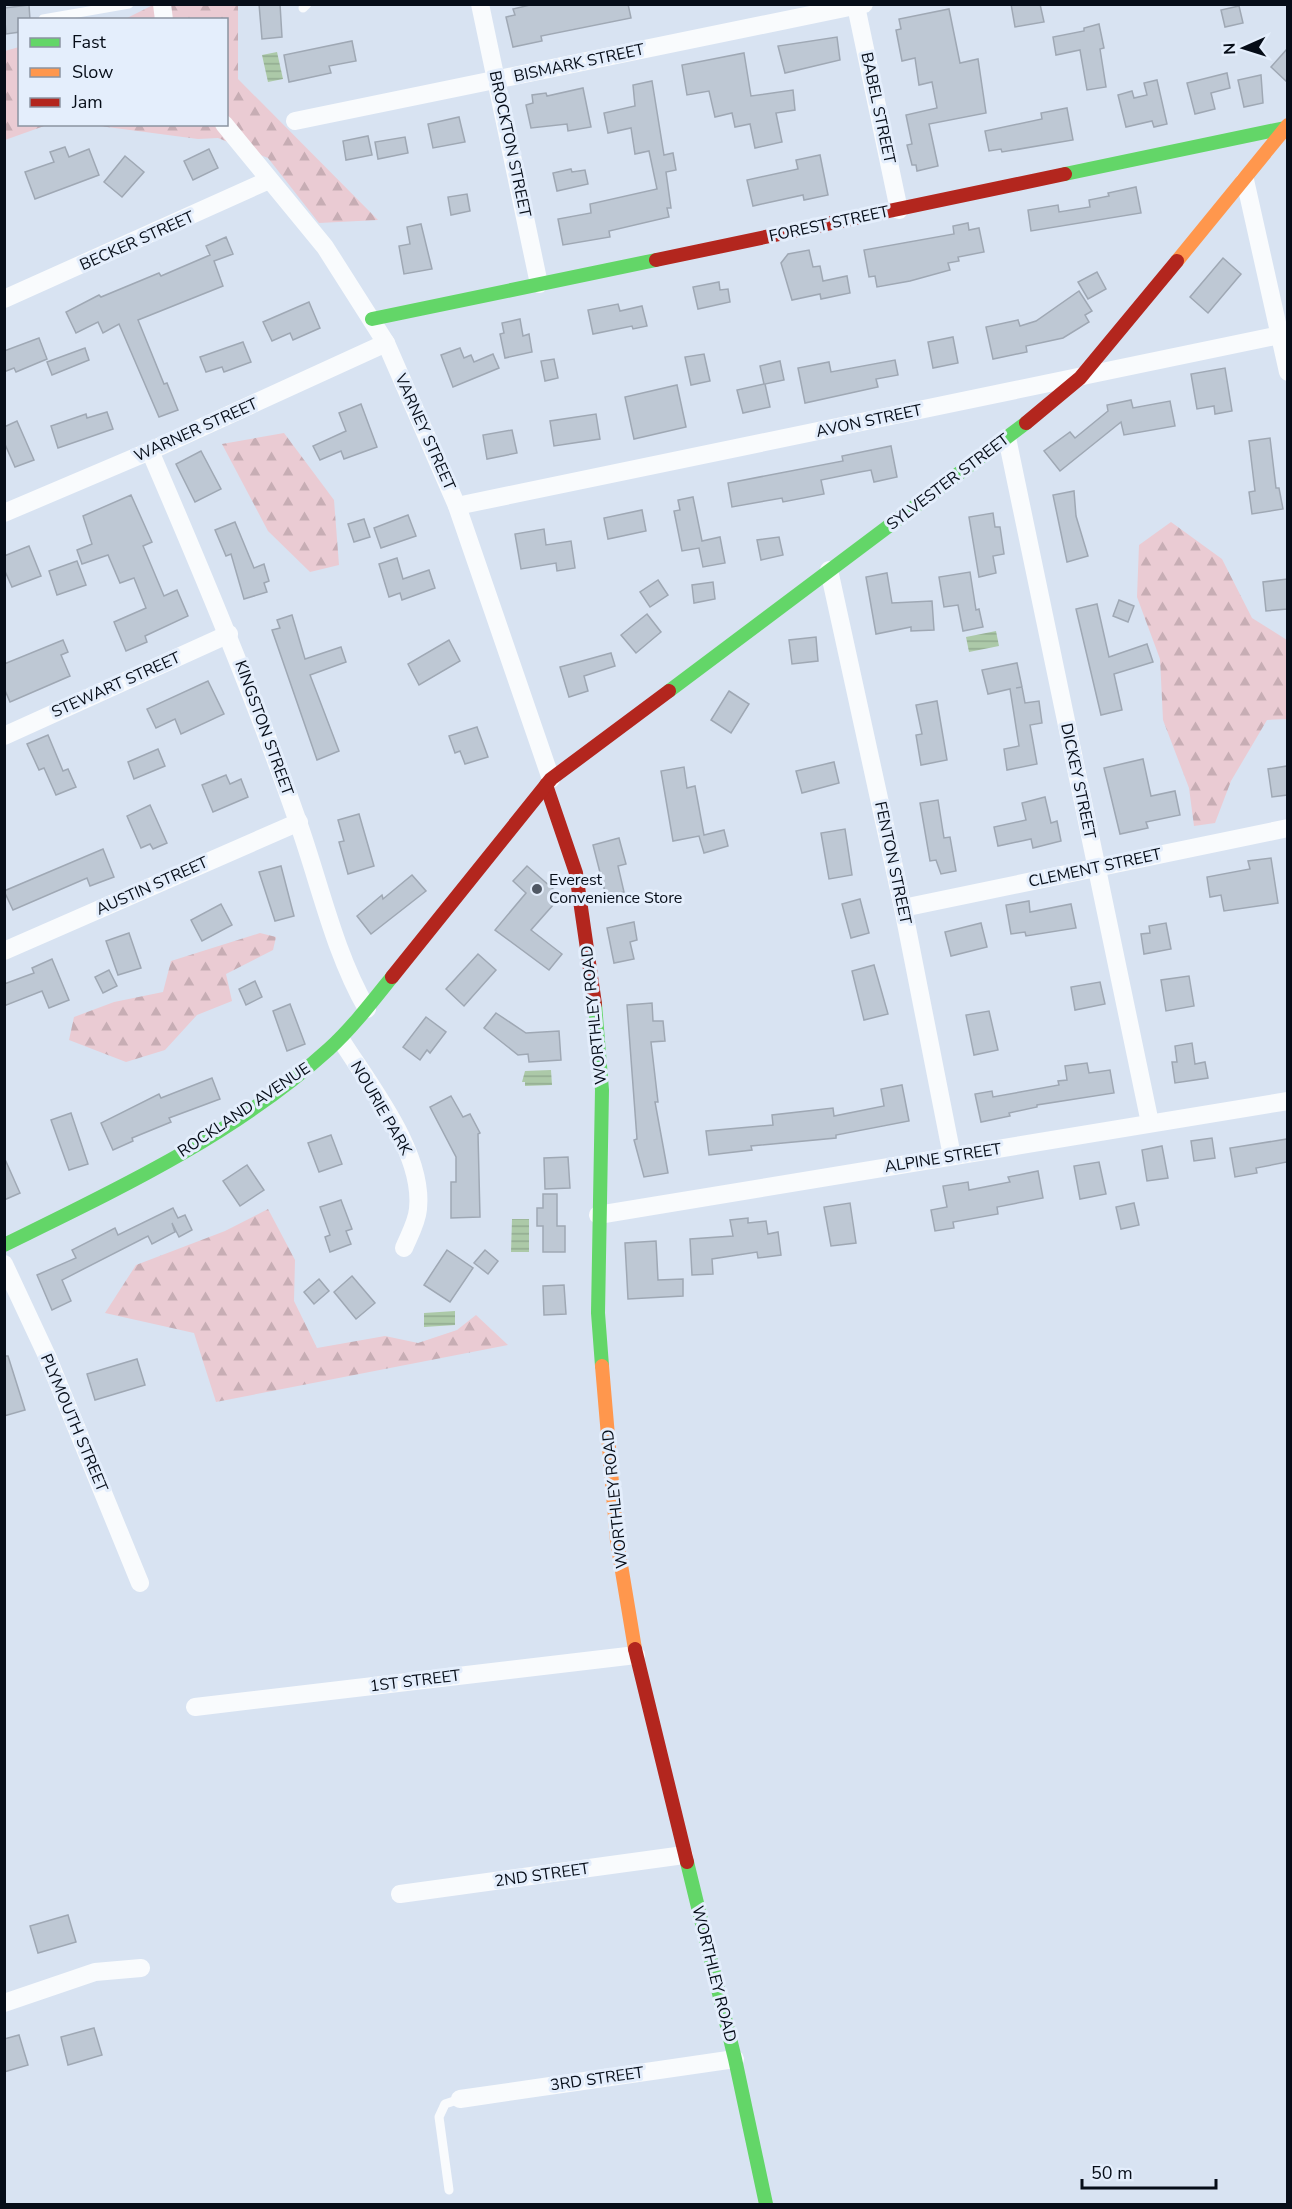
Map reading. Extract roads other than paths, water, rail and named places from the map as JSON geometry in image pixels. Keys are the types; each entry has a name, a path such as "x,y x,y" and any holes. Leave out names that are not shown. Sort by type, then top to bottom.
{"street":[{"name":"BROCKTON STREET","path":"480,4 539,284"},
{"name":"BISMARK STREET","path":"295,121 860,5"},
{"name":"BABEL STREET","path":"860,5 899,210"},
{"name":"VARNEY STREET","path":"226,126 325,247 386,343 457,506 548,782"},
{"name":"FOREST STREET","path":"372,319 899,210 1286,126"},
{"name":"SYLVESTER STREET","path":"548,782 1007,438 1080,378 1245,180 1286,126"},
{"name":"BECKER STREET","path":"4,298 269,180"},
{"path":"1245,180 1287,372"},
{"name":"AVON STREET","path":"457,506 1280,335"},
{"name":"WARNER STREET","path":"4,513 150,451 386,343"},
{"name":"DICKEY STREET","path":"1007,438 1150,1124"},
{"name":"KINGSTON STREET","path":"150,451 229,634 298,822 355,988 367,1009"},
{"name":"FENTON STREET","path":"829,570 903,908 952,1156"},
{"name":"STEWART STREET","path":"4,735 229,634"},
{"name":"ROCKLAND AVENUE","path":"4,1245 203,1141 303,1074 341,1040 548,782"},
{"name":"WORTHLEY ROAD","path":"548,782 576,873 596,1012 602,1090 598,1313 616,1530 636,1655 735,2059 766,2205"},
{"name":"AUSTIN STREET","path":"4,951 298,822"},
{"name":"CLEMENT STREET","path":"903,908 1287,828"},
{"name":"NOURIE PARK","path":"341,1040 378,1098 413,1164 418,1185 418,1211 404,1248"},
{"name":"ALPINE STREET","path":"598,1215 1287,1101"},
{"name":"PLYMOUTH STREET","path":"4,1264 46,1356 140,1583"},
{"name":"1ST STREET","path":"195,1707 636,1655"},
{"name":"2ND STREET","path":"400,1894 684,1855"},
{"path":"4,2003 95,1972 141,1968"},
{"name":"3RD STREET","path":"460,2099 735,2059"}],"lane":[{"path":"49,18 129,4"},
{"path":"449,2190 439,2117 445,2104 460,2099"}],"place":[{"name":"Everest Convenience Store","path":"537,889"}]}
